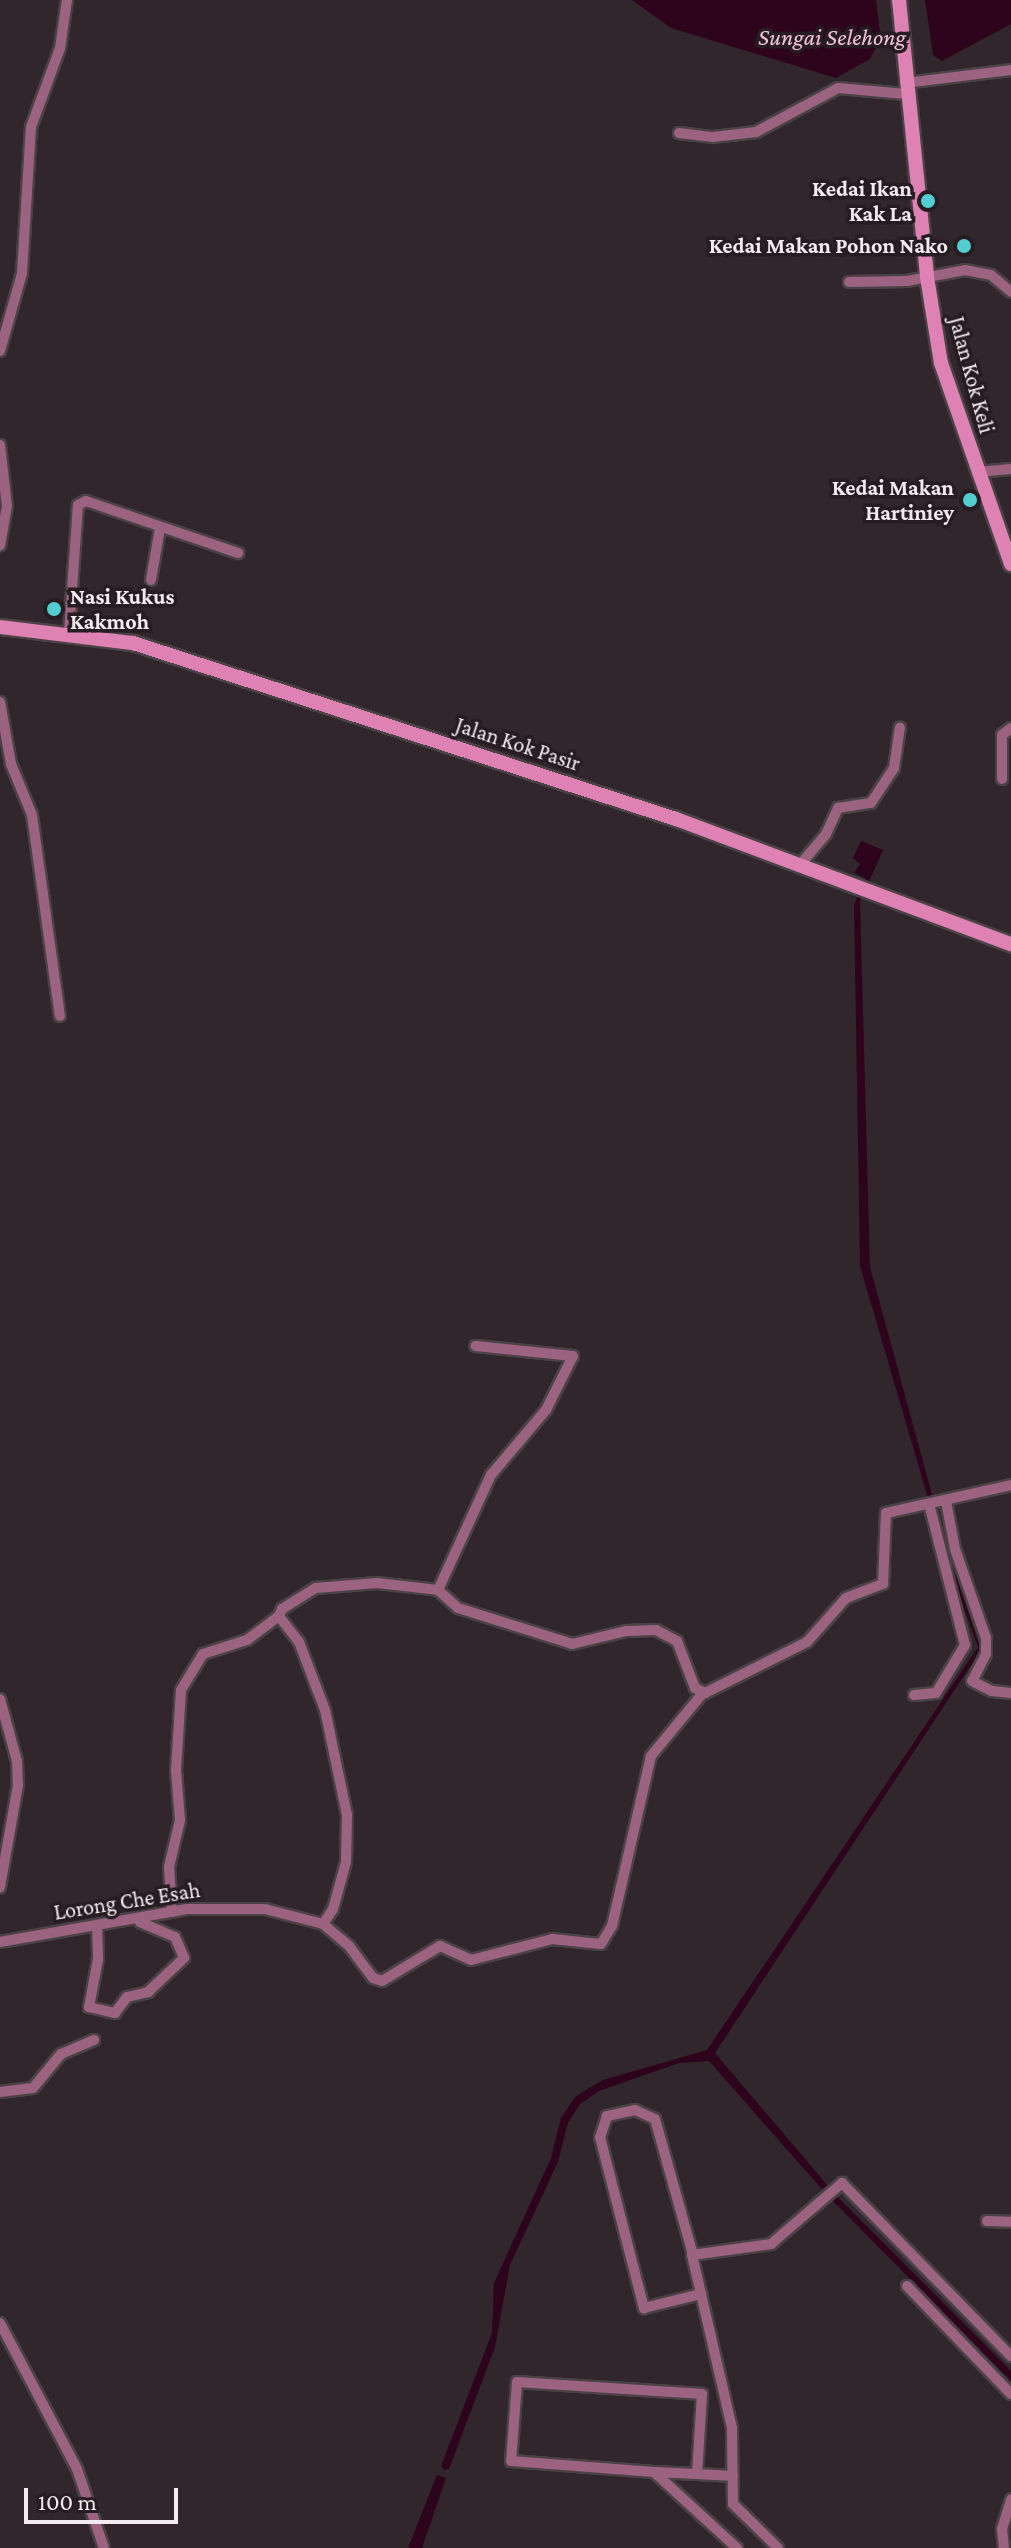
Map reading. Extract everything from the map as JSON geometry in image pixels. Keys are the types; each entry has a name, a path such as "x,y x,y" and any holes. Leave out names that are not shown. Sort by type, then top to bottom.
{"street":[{"path":"0,351 2,328 24,260 31,127 60,48 67,0"},
{"name":"Jalan Kok Keli","path":"899,0 927,277 941,363 1011,564"},
{"path":"679,133 713,137 756,132 838,88 906,89 1011,70"},
{"path":"849,282 979,271 1011,292"},
{"path":"0,445 7,506 0,545"},
{"path":"977,472 1011,469"},
{"path":"69,633 78,505 86,501 238,553"},
{"path":"151,580 160,528"},
{"name":"Jalan Kok Pasir","path":"0,627 133,643 676,819 1011,944"},
{"path":"0,702 11,764 32,815 60,1016"},
{"path":"799,866 826,834 838,808 871,803 894,768 900,727"},
{"path":"1002,779 1002,735 1011,728"},
{"path":"438,1590 491,1475 546,1410 573,1356 476,1346"},
{"path":"172,1912 169,1867 180,1820 176,1770 181,1690 203,1654 247,1640 279,1616 282,1609 316,1588 339,1582 438,1590 458,1608 572,1644 639,1629 669,1635 680,1645 695,1688 703,1693 807,1642 846,1598 883,1584 888,1571 883,1518 892,1511 1011,1485"},
{"path":"946,1501 948,1526 987,1647 972,1681 992,1691 1011,1693"},
{"path":"914,1695 936,1693 965,1645 929,1504"},
{"path":"279,1616 299,1642 325,1710 347,1815 346,1862 333,1909 323,1924"},
{"name":"Lorong Che Esah","path":"0,1942 172,1912 265,1909 323,1924 349,1946 373,1978 382,1981 440,1946 471,1960 552,1939 601,1944 612,1926 651,1756 703,1693"},
{"path":"0,1699 17,1761 18,1785 0,1887"},
{"path":"97,1926 98,1959 89,2007 115,2013 127,1997 148,1992 184,1958 175,1937 134,1920"},
{"path":"0,2092 33,2088 61,2054 94,2040"},
{"path":"701,2294 644,2308 600,2137 607,2116 635,2110 655,2119 693,2255 732,2428 733,2504 778,2548"},
{"path":"693,2255 771,2244 842,2183 1011,2356"},
{"path":"987,2221 1011,2222"},
{"path":"907,2286 1011,2394"},
{"path":"0,2323 77,2469 104,2548"},
{"path":"697,2474 702,2394 517,2382 511,2461 654,2472 733,2476"},
{"path":"654,2472 737,2548"},
{"path":"1004,2548 1002,2529 1011,2499"}],"water":[{"name":"Sungai Selehong","path":"632,0 876,0 881,39 870,59 836,78 671,28"},
{"name":"Sungai Selehong","path":"925,0 1011,0 1011,24 942,61 933,55"},
{"path":"861,841 883,850 860,902 870,1267 946,1546 981,1650 715,2053 833,2192 1011,2371 1011,2381 828,2196 709,2061 679,2063 599,2091 580,2104 568,2123 558,2162 510,2265 495,2347 449,2469 444,2470 441,2466 492,2333 494,2283 551,2158 561,2118 576,2096 603,2080 707,2050 978,1647 942,1546 860,1266 854,905 865,878 854,873 860,864 853,858"},
{"path":"437,2475 446,2478 422,2548 408,2548"}],"place":[{"name":"Kedai Ikan Kak La","path":"928,201"},
{"name":"Kedai Makan Pohon Nako","path":"964,246"},
{"name":"Kedai Makan Hartiniey","path":"970,500"},
{"name":"Nasi Kukus Kakmoh","path":"54,609"}]}
